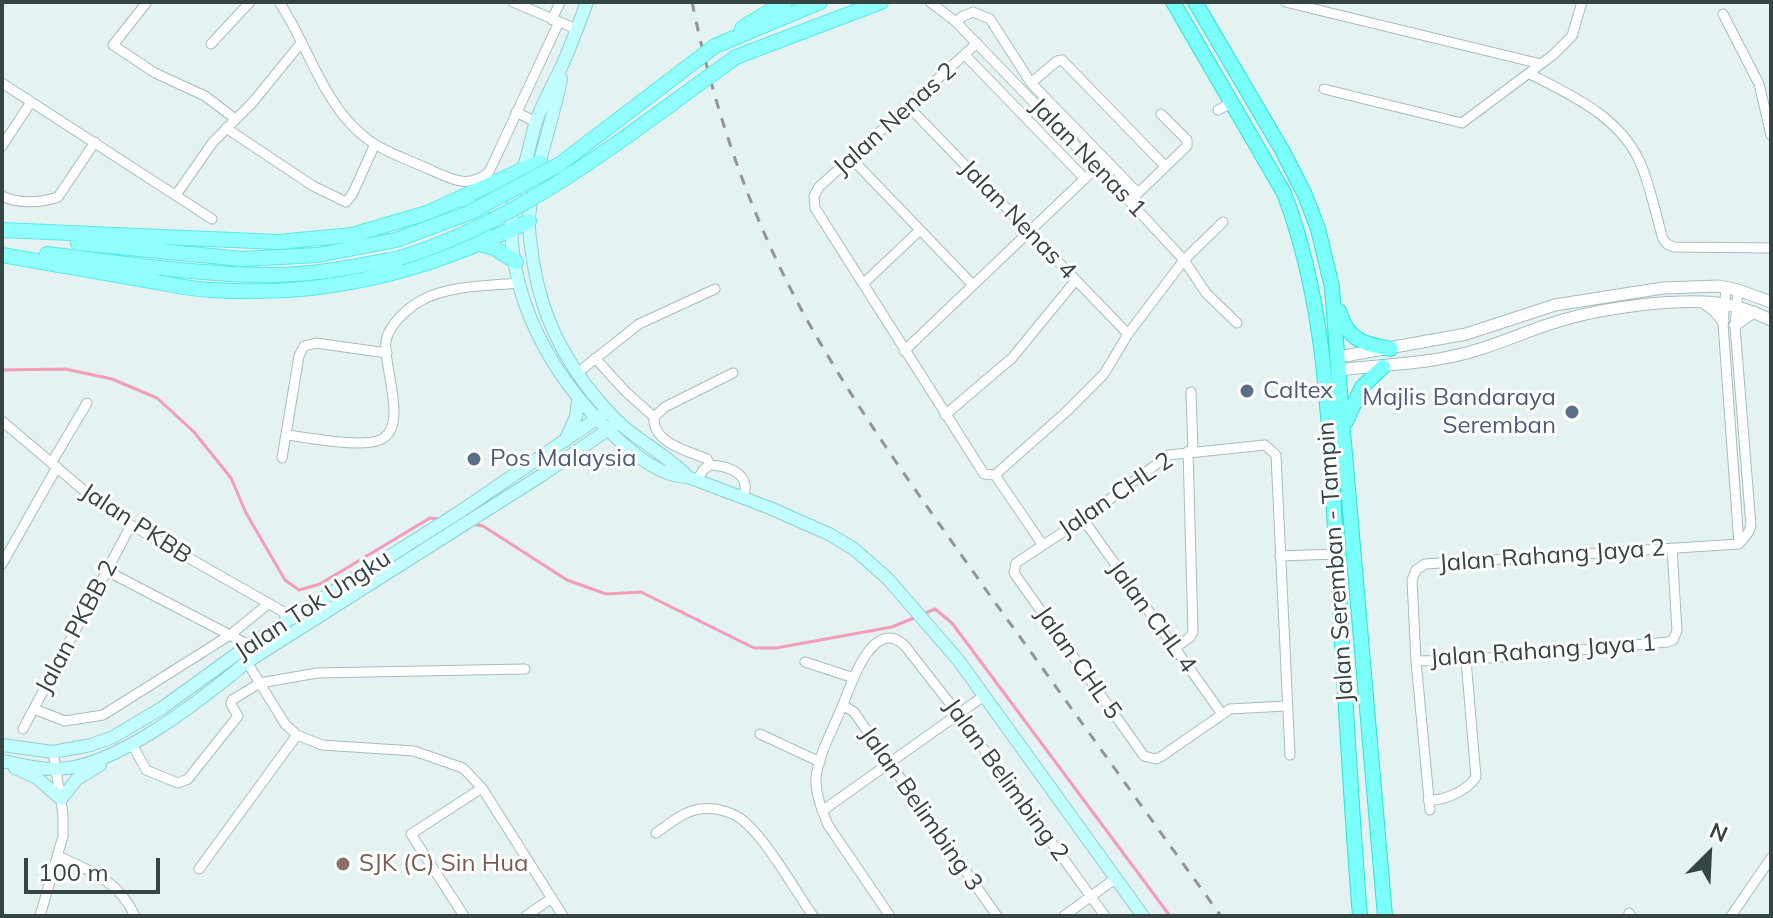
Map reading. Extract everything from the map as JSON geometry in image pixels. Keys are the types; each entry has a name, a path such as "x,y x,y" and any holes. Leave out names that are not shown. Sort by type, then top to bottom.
{"highway":[{"name":"Jalan Seremban - Tampin","path":"1173,2 1224,106 1284,193 1305,255 1320,332 1330,435 1360,916"},
{"name":"Jalan Seremban - Tampin","path":"1195,2 1305,195 1318,229 1332,287 1385,916"},
{"path":"1332,287 1341,319 1352,336 1364,344 1391,349"},
{"path":"1343,431 1362,387 1383,367"}],"main road":[{"path":"587,2 536,122 513,199 519,283 533,328 578,400 603,416 658,468 805,522 854,549 888,579 931,626 985,695 1143,916"},
{"path":"2,232 140,251 242,259 318,255 396,240 469,213 560,164 715,46 785,2"},
{"path":"715,46 820,2"},
{"path":"2,252 191,271 275,275 330,271 400,258 440,246 548,191 736,57 881,2"},
{"path":"564,60 529,221 541,305 554,337 603,416"},
{"path":"2,232 278,242 352,235 427,213 540,162"},
{"path":"450,203 474,206 483,218 486,231 479,244"},
{"path":"2,252 209,290 303,289 360,281 415,268 529,221"},
{"path":"479,244 494,248 516,262"},
{"path":"565,441 576,417 578,400"},
{"path":"462,518 603,416"},
{"path":"447,528 614,426"},
{"name":"Jalan Tok Ungku","path":"2,745 53,752 91,745 113,737 162,708 285,616 447,528"},
{"name":"Jalan Tok Ungku","path":"2,762 56,769 82,765 132,744 217,687 247,662 447,528"},
{"path":"2,762 37,778 61,799 77,779 104,762 107,756"}],"street":[{"path":"147,2 113,45 155,73 205,96 234,118"},
{"path":"211,44 250,2"},
{"path":"279,2 329,93 361,135 453,180 467,183 478,181 489,172 556,21 560,2"},
{"path":"513,2 576,29"},
{"name":"Jalan Nenas 1","path":"930,2 956,22 1129,201 1184,260 1206,293 1237,323"},
{"path":"1285,2 1541,64"},
{"path":"1324,89 1462,123 1530,74 1572,36 1582,2"},
{"path":"956,22 973,12 990,19 1031,83 1138,193"},
{"path":"1723,14 1759,84 1768,111 1771,135"},
{"path":"176,195 199,160 234,118 253,102 301,43"},
{"name":"Jalan Nenas 2","path":"863,284 815,208 814,196 819,187 977,43"},
{"path":"965,55 1085,179"},
{"path":"1031,83 1062,60 1165,166"},
{"path":"1011,78 1022,68"},
{"path":"1530,74 1584,102 1611,123 1625,139 1642,166 1667,244 1674,247 1771,248"},
{"path":"2,83 212,219"},
{"path":"2,146 31,102"},
{"name":"Jalan Nenas 4","path":"908,106 1128,334"},
{"path":"516,112 536,122"},
{"path":"1129,201 1187,146 1187,140 1161,114"},
{"path":"226,128 313,186 346,202 375,144"},
{"path":"2,196 17,201 45,201 58,197 95,142"},
{"path":"851,158 973,285"},
{"path":"904,351 1096,168"},
{"path":"995,475 1104,374 1128,334 1184,260 1223,222"},
{"path":"920,230 863,284 980,471 995,475 1042,544"},
{"path":"945,415 1012,358 1076,280"},
{"path":"288,435 353,443 379,440 390,432 394,416 386,342 391,328 402,315 423,300 443,293 519,283"},
{"path":"1340,364 1391,349 1466,334 1536,310 1588,298 1674,287 1732,288 1771,302"},
{"path":"1729,323 1732,288"},
{"path":"576,374 639,324 715,289"},
{"path":"1340,364 1383,367 1479,350 1549,324 1602,311 1703,302 1730,305 1771,320"},
{"path":"1703,302 1729,323"},
{"path":"1729,323 1754,312"},
{"name":"Jalan Rahang Jaya 2","path":"1466,660 1476,777 1471,784 1429,805 1416,661 1412,580 1416,570 1425,564 1739,544 1751,526 1729,323"},
{"path":"282,458 299,356 304,346 316,343 387,353"},
{"path":"595,358 654,417 654,428 660,436 707,459 710,465"},
{"path":"654,417 672,403 733,373"},
{"path":"1175,648 1193,632 1191,392"},
{"path":"2,564 87,403"},
{"name":"Jalan PKBB","path":"2,421 79,488 131,525 285,616"},
{"name":"Jalan CHL 2","path":"1016,563 1083,519 1169,455 1265,445 1276,455 1280,556"},
{"path":"693,479 710,465 727,468 744,480 747,488 743,498"},
{"name":"Jalan CHL 4","path":"1083,519 1222,714"},
{"name":"Jalan PKBB 2","path":"23,729 131,525"},
{"name":"Jalan Rahang Jaya 1","path":"1416,661 1466,660 1673,640 1677,631 1672,548"},
{"path":"1290,755 1280,556 1337,554"},
{"name":"Jalan CHL 5","path":"1016,563 1014,573 1139,751 1150,758 1162,756 1222,714"},
{"path":"107,571 249,645"},
{"path":"34,709 65,721 103,715 230,635 268,604"},
{"name":"Jalan Belimbing 2","path":"854,678 863,658 878,642 892,638 899,640 959,715 1105,916"},
{"path":"247,662 285,724 297,735 322,745 414,751 463,768 482,788 563,916"},
{"path":"805,662 854,678 820,762 816,781 828,825 886,915"},
{"path":"132,744 146,770 173,783 183,781 238,716 232,700 260,683 317,673 525,669"},
{"path":"822,811 985,695"},
{"name":"Jalan Belimbing 3","path":"843,705 854,712 997,916"},
{"path":"1222,714 1236,707 1286,706"},
{"path":"760,734 820,762"},
{"path":"199,869 297,735"},
{"path":"40,916 63,836 53,752"},
{"path":"464,916 411,834 482,788"},
{"path":"656,833 682,815 698,809 715,809 738,817 754,831 813,916"},
{"path":"58,856 102,876 117,887 135,916"},
{"path":"1731,916 1771,858"},
{"path":"1064,916 1116,878"},
{"path":"526,916 552,898"}],"waterway":[{"path":"2,370 65,369 112,379 157,398 194,432 231,478 246,513 285,580 299,590 320,584 430,518 440,519"},
{"path":"471,524 483,526 567,580 606,594 641,592 754,648 776,648 892,627 916,617"},
{"path":"923,614 935,609 952,623 1170,916"}],"railway":[{"path":"692,2 714,93 744,182 780,268 825,351 927,506 1221,916"}],"place":[{"name":"Caltex","path":"1247,391"},
{"name":"Majlis Bandaraya Seremban","path":"1572,412"},
{"name":"Pos Malaysia","path":"474,459"},
{"name":"SJK (C) Sin Hua","path":"343,864"}]}
